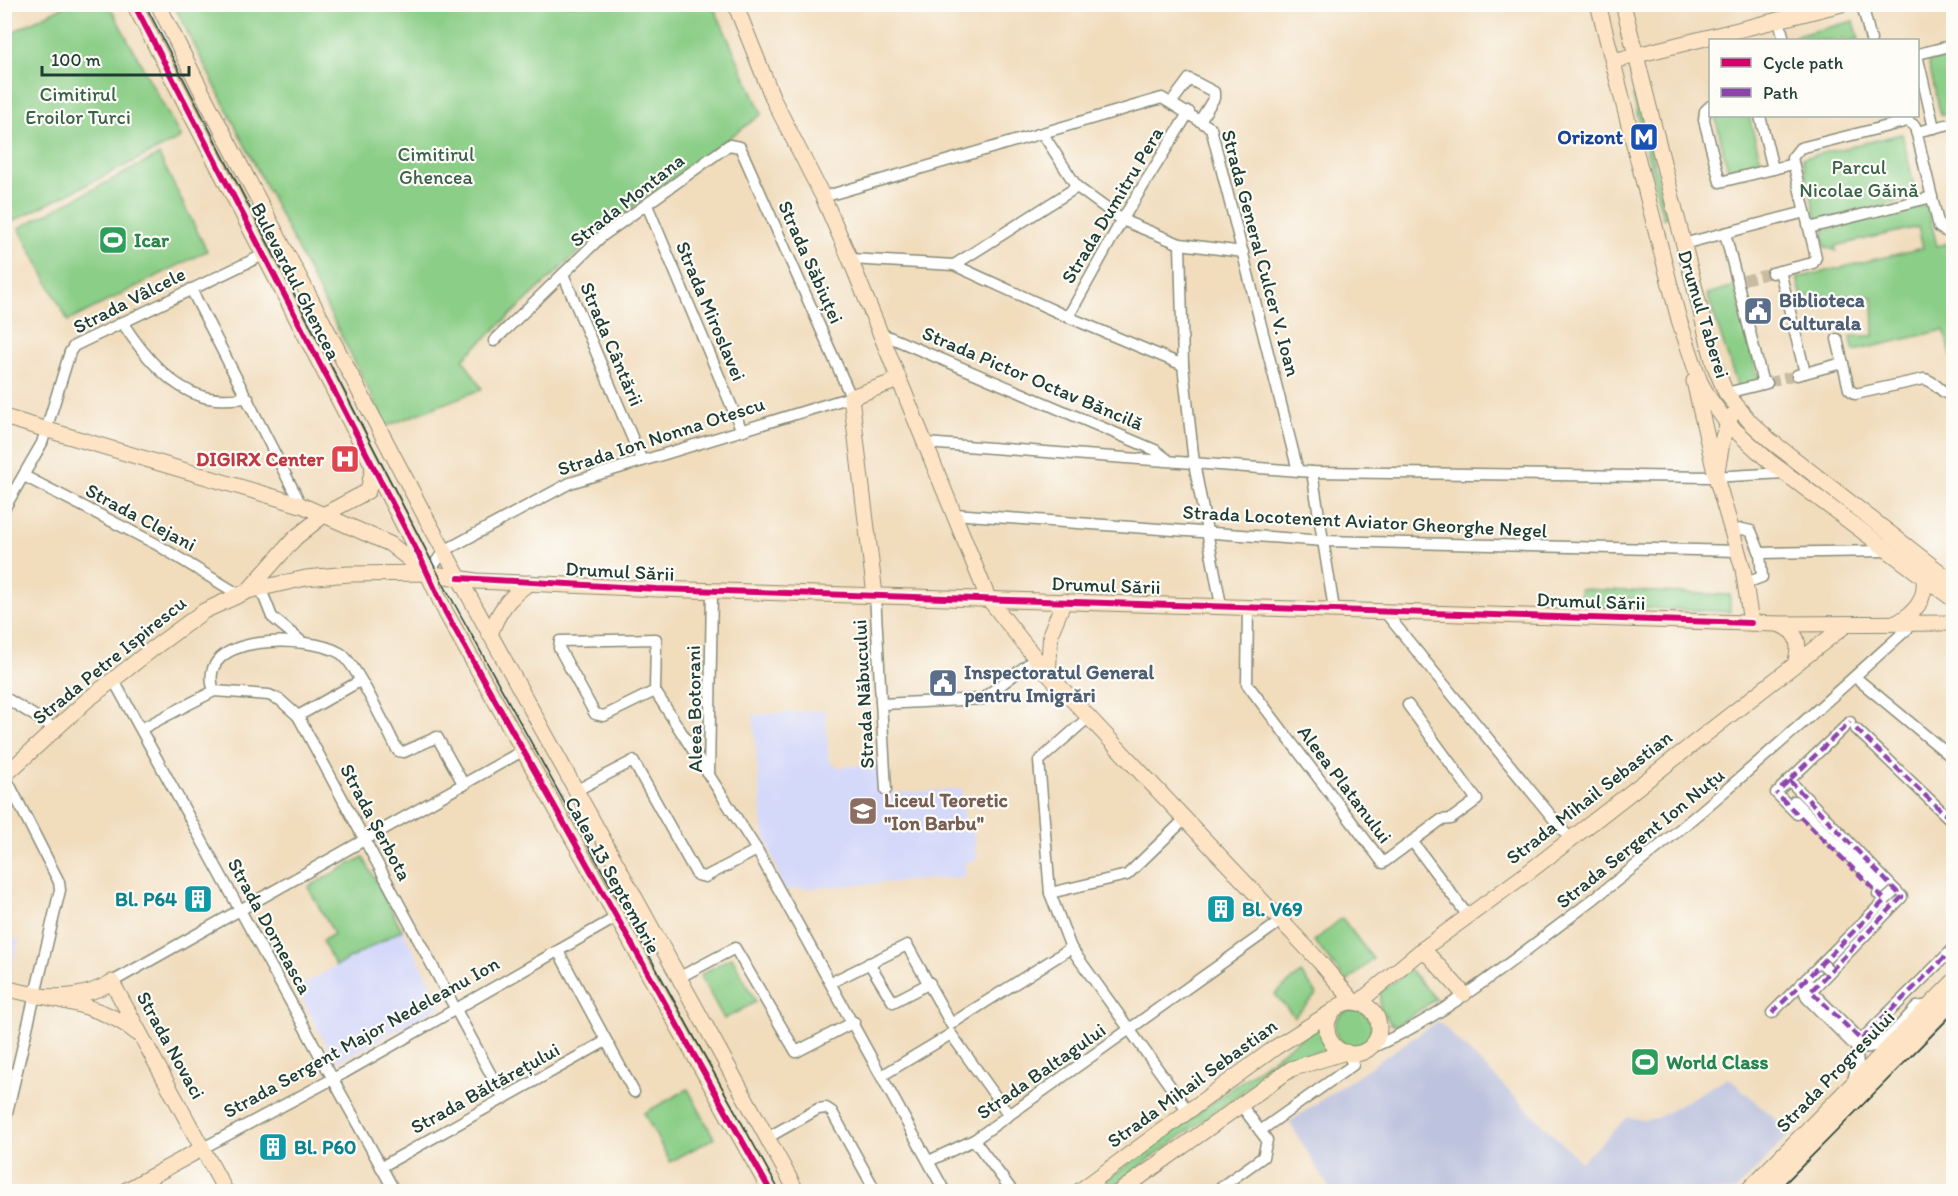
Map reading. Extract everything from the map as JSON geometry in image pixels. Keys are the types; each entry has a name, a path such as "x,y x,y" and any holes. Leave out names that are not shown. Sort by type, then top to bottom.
{"main road":[{"name":"Bulevardul Ghencea","path":"134,4 428,573"},
{"name":"Bulevardul Ghencea","path":"158,4 211,109 459,578"},
{"path":"735,4 774,101 823,197 850,259 988,598 1048,674 1090,716 1341,986 1346,1006"},
{"name":"Drumul Taberei","path":"1598,4 1679,320 1700,382 1727,423 1784,473 1953,600"},
{"name":"Drumul Taberei","path":"1623,4 1709,350 1726,393 1772,441 1953,583"},
{"path":"1613,61 1787,14 1842,4"},
{"path":"193,118 211,109"},
{"path":"1656,227 1677,221"},
{"path":"1679,320 1722,476 1746,584 1751,623"},
{"name":"Strada Ion Nonna Otescu","path":"851,397 899,380"},
{"path":"851,397 875,596"},
{"path":"1722,476 1727,423 1736,406"},
{"path":"4,417 301,505 398,549 428,573"},
{"path":"249,591 291,543 325,514 368,491 373,466"},
{"name":"Drumul Sării","path":"428,573 459,578 529,583 712,591 1384,610 1778,624 1953,623"},
{"name":"Strada Petre Ispirescu","path":"5,776 113,679 204,610 249,591 327,575 428,573"},
{"name":"Calea 13 Septembrie","path":"428,573 446,613 771,1191"},
{"name":"Calea 13 Septembrie","path":"459,578 797,1191"},
{"path":"1896,623 1908,616 1920,604 1924,596 1924,578"},
{"path":"490,634 499,610 529,583"},
{"path":"1048,674 1052,632 1064,601"},
{"path":"1778,624 1791,629 1797,637 1799,647 1797,661"},
{"name":"Strada Mihail Sebastian","path":"1078,1191 1276,1047 1346,1006 1570,839 1847,624"},
{"path":"1422,949 1464,994"},
{"name":"Strada Progresului","path":"1766,1191 1851,1083 1953,981"},
{"path":"35,996 72,998 92,993 112,982"},
{"name":"Strada Novaci","path":"112,982 202,1148 221,1189"},
{"path":"4,988 111,1016 144,1039"},
{"name":"Strada Progresului","path":"1746,1191 1798,1149 1953,1000"},
{"path":"1119,1191 1298,1065 1366,1050 1377,1038 1378,1021 1369,1008 1346,1006 1329,1018 1328,1035 1332,1043 1347,1053"},
{"name":"Strada Sergent Major Nedeleanu Ion","path":"123,1191 202,1148"}],"street":[{"path":"1862,4 1871,39"},
{"path":"1784,39 1787,14"},
{"path":"1919,54 1953,45"},
{"path":"1919,67 1934,128"},
{"path":"823,197 1162,98 1172,102 1189,79 1214,92 1214,98 1201,119"},
{"name":"Strada General Culcer V. Ioan","path":"1172,102 1212,128 1298,471"},
{"path":"1709,107 1705,111 1704,120 1720,182 1793,164"},
{"name":"Strada Dumitru Pera","path":"1068,317 1122,220 1189,112"},
{"path":"1760,117 1773,169"},
{"path":"1843,363 1801,374 1776,272 1815,261 1816,257 1793,164 1794,153 1800,147 1908,121 1913,123 1939,226 1945,231 1953,229"},
{"path":"1916,132 1953,123"},
{"path":"1042,134 1077,187 1122,220 1180,244 1244,252"},
{"name":"Strada Montana","path":"494,341 601,237 729,145 735,144"},
{"name":"Strada Săbiuței","path":"735,144 740,147 851,397"},
{"path":"954,265 1077,187"},
{"path":"1809,228 1932,198"},
{"name":"Strada Miroslavei","path":"647,205 742,431"},
{"path":"1683,244 1805,212"},
{"path":"1725,233 1740,281 1766,383 1726,393"},
{"path":"1180,244 1183,364 1194,463 1221,605"},
{"name":"Strada Vâlcele","path":"4,509 48,429 70,352 79,343 263,255"},
{"path":"850,259 954,265 1068,317 1183,364"},
{"name":"Strada Cântării","path":"563,274 642,461"},
{"path":"191,289 301,505"},
{"path":"122,322 164,373 191,392 211,398 248,398"},
{"name":"Strada Pictor Octav Băncilă","path":"880,333 1155,450 1168,460"},
{"path":"1837,339 1849,389 1856,394 1924,379 1934,382 1948,395 1953,396"},
{"name":"Strada Ion Nonna Otescu","path":"444,551 570,483 851,397"},
{"path":"924,443 1312,472 1722,476 1784,473"},
{"path":"1312,472 1334,609"},
{"name":"Strada Clejani","path":"24,476 249,591"},
{"name":"Strada Locotenent Aviator Gheorghe Negel","path":"954,514 1324,541 1738,551"},
{"path":"1733,531 1747,529 1751,531 1760,553 1762,577 1746,584"},
{"path":"1760,553 1888,550"},
{"path":"428,573 444,551"},
{"path":"249,591 272,616 303,642"},
{"name":"Aleea Botorani","path":"712,591 708,776 757,850 832,981 945,1191"},
{"name":"Strada Năbucului","path":"875,596 886,790"},
{"name":"Aleea Platanului","path":"1248,606 1247,684 1383,863 1412,841 1468,916"},
{"path":"1384,610 1570,839"},
{"name":"Strada Sergent Ion Nuțu","path":"1366,1050 1396,1036 1464,994 1628,874 1736,784 1914,623"},
{"path":"655,691 604,716 595,714 559,644 564,640 656,639 655,691 708,776"},
{"path":"141,729 214,691 212,671 225,653 245,645 303,642 340,653 347,658 399,751 404,752 437,736 464,785"},
{"path":"882,704 982,699 1035,659"},
{"path":"1855,677 1953,759"},
{"name":"Strada Dorneasca","path":"113,679 395,1191"},
{"path":"298,716 360,681"},
{"name":"Strada Șerbota","path":"214,691 269,695 280,700 298,716 504,1099"},
{"path":"4,697 56,729"},
{"path":"1408,705 1477,800 1451,819 1441,820 1412,841"},
{"name":"Strada Baltagului","path":"1090,716 1039,761 1051,896 1071,948 1128,1031 1188,1111"},
{"path":"1782,787 1853,726 1953,823"},
{"path":"112,982 524,750"},
{"path":"577,790 633,761 697,875 705,877 757,850"},
{"path":"4,1125 60,885 5,776"},
{"path":"1772,1013 1902,897 1782,787"},
{"path":"1782,787 1885,900"},
{"path":"1794,801 1892,900 1805,993 1856,1047 1866,1049 1880,1044 1917,1006 1929,1005"},
{"path":"1051,896 1127,875 1185,819"},
{"path":"1895,890 1826,967 1811,991 1861,1040 1953,948"},
{"name":"Strada Sergent Major Nedeleanu Ion","path":"202,1148 333,1079 617,917"},
{"name":"Strada Baltagului","path":"974,1140 1281,921"},
{"path":"832,981 907,945 930,983 951,1029 1009,1115"},
{"path":"678,978 735,948 796,1052 854,1022"},
{"path":"883,1075 1071,948"},
{"path":"558,951 634,1092"},
{"path":"870,963 893,1002 930,983"},
{"name":"Strada Băltărețului","path":"381,1167 606,1041"},
{"path":"1851,1083 1858,1064 1856,1047"},
{"path":"1260,1131 1353,1065 1347,1053"},
{"path":"1214,1191 1263,1157 1267,1140 1241,1105"},
{"path":"767,1138 819,1109 826,1108 832,1112 876,1191"},
{"path":"929,1161 974,1140 1013,1191"}],"shaded area":[{"name":"Liceul Teoretic \"Ion Barbu\"","path":"825,710 829,762 839,767 879,764 881,794 962,789 965,831 974,830 977,860 965,862 966,877 784,890 763,829 753,715"},
{"path":"363,857 443,1005 336,1063 296,988 336,966 322,941 334,934 308,887"},
{"path":"4,936 19,940 11,970 5,968"},
{"path":"1438,1021 1581,1162 1628,1117 1643,1120 1657,1118 1728,1077 1791,1133 1735,1191 1623,1191 1617,1185 1611,1192 1331,1191 1289,1122"}],"green space":[{"name":"Cimitirul Eroilor Turci","path":"66,5 109,5 181,138 5,225 5,36"},
{"name":"Cimitirul Ghencea","path":"174,5 713,5 762,114 603,229 463,359 482,389 387,426"},
{"path":"1854,21 1859,39 1796,39 1795,36"},
{"path":"1953,55 1953,112 1941,115 1928,62"},
{"path":"1633,96 1637,96 1668,217 1663,218"},
{"path":"1715,117 1749,117 1761,161 1728,170"},
{"name":"Parcul Nicolae Găină","path":"1902,134 1917,198 1817,222 1802,158"},
{"name":"Icar","path":"159,155 207,251 68,321 19,228"},
{"path":"1927,205 1937,246 1953,242 1953,361 1944,330 1854,351 1850,336 1874,336 1873,297 1802,297 1797,278 1923,248 1918,227 1835,246 1836,251 1824,246 1824,230"},
{"path":"1735,286 1759,382 1738,388 1707,294"},
{"path":"1580,589 1730,595 1730,612 1630,607 1630,599 1617,599 1617,607 1580,607"},
{"path":"363,857 402,930 336,966 322,941 334,934 308,887"},
{"path":"1342,918 1373,959 1347,982 1314,941"},
{"path":"732,957 756,1002 724,1019 700,975"},
{"path":"1410,970 1436,999 1397,1025 1391,1024 1380,1007 1380,992"},
{"path":"1301,973 1317,994 1294,1017 1275,994"},
{"path":"1353,1010 1366,1015 1371,1028 1366,1041 1353,1046 1340,1041 1335,1028 1340,1015"},
{"path":"1317,1026 1322,1027 1327,1050 1294,1057 1279,1065 1106,1191 1090,1192"},
{"path":"688,1089 714,1138 670,1162 644,1113"}],"tunnel":[{"path":"1744,280 1772,273"},
{"path":"1769,382 1797,375"}],"tram line":[{"path":"145,4 444,585 780,1192"},
{"path":"1776,1192 1954,1013"}],"marked path":[{"path":"1781,788 1850,722"},
{"path":"1856,729 1954,823"},
{"path":"1789,780 1902,897 1811,991 1861,1040 1954,948"},
{"path":"1772,1013 1885,900 1776,793"}],"cycle path":[{"path":"134,4 420,557 446,613 771,1192"},
{"path":"459,578 657,589 1751,623"}],"place":[{"name":"Orizont","path":"1644,137"},
{"name":"Icar","path":"113,240"},
{"name":"Biblioteca Culturala","path":"1758,311"},
{"name":"DIGIRX Center","path":"345,459"},
{"name":"Inspectoratul General pentru Imigrări","path":"943,683"},
{"name":"Liceul Teoretic \"Ion Barbu\"","path":"863,811"},
{"name":"Bl. P64","path":"198,899"},
{"name":"Bl. V69","path":"1221,909"},
{"name":"World Class","path":"1645,1062"},
{"name":"Bl. P60","path":"273,1147"}]}
